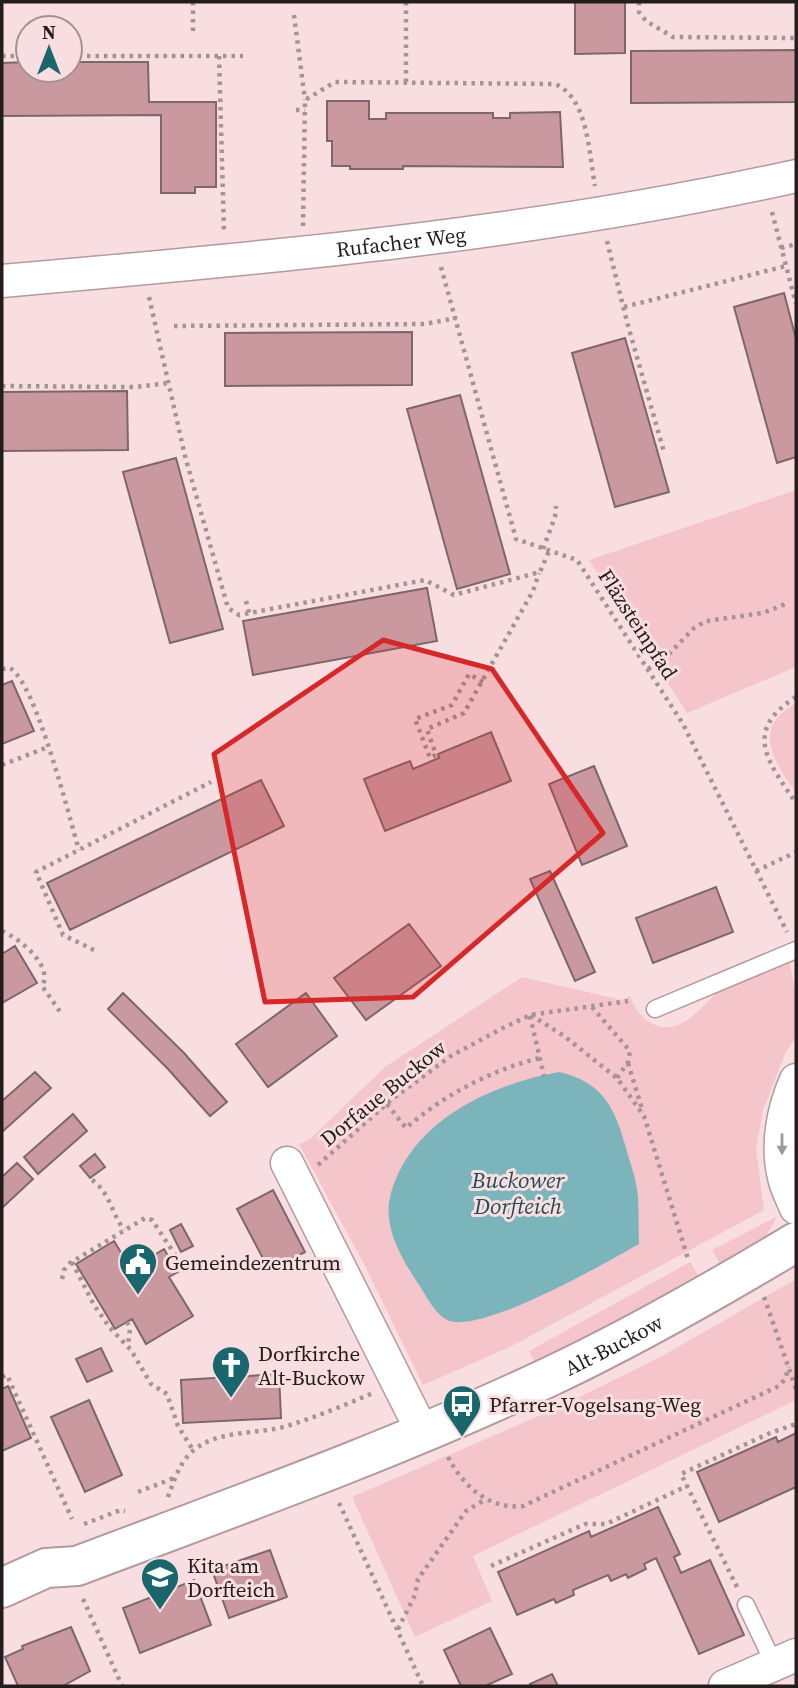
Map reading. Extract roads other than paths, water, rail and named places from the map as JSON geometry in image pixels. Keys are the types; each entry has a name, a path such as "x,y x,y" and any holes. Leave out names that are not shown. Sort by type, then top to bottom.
{"main road":[{"name":"Alt-Buckow","path":"2,1607 25,1602 434,1443 551,1376 636,1334 796,1242"},
{"name":"Alt-Buckow","path":"2,1588 46,1568 79,1580"}],"street":[{"name":"Rufacher Weg","path":"2,281 303,252 520,226 604,227 796,176"},
{"path":"796,1080 786,1102 780,1141 783,1177 796,1208"},
{"path":"302,1164 434,1443"},
{"path":"725,1686 785,1659"}],"lane":[{"path":"655,1009 792,943"},
{"path":"746,1605 785,1659"}],"water":[{"name":"Buckower Dorfteich","path":"559,1072 586,1082 597,1090 612,1109 636,1184 639,1244 521,1305 473,1321 449,1321 443,1318 430,1302 396,1245 389,1218 389,1206 396,1177 412,1151 446,1117 489,1093"}],"place":[{"name":"Gemeindezentrum","path":"138,1296"},
{"name":"Dorfkirche Alt-Buckow","path":"231,1399"},
{"name":"Pfarrer-Vogelsang-Weg","path":"462,1438"},
{"name":"Kita am Dorfteich","path":"160,1611"}]}
